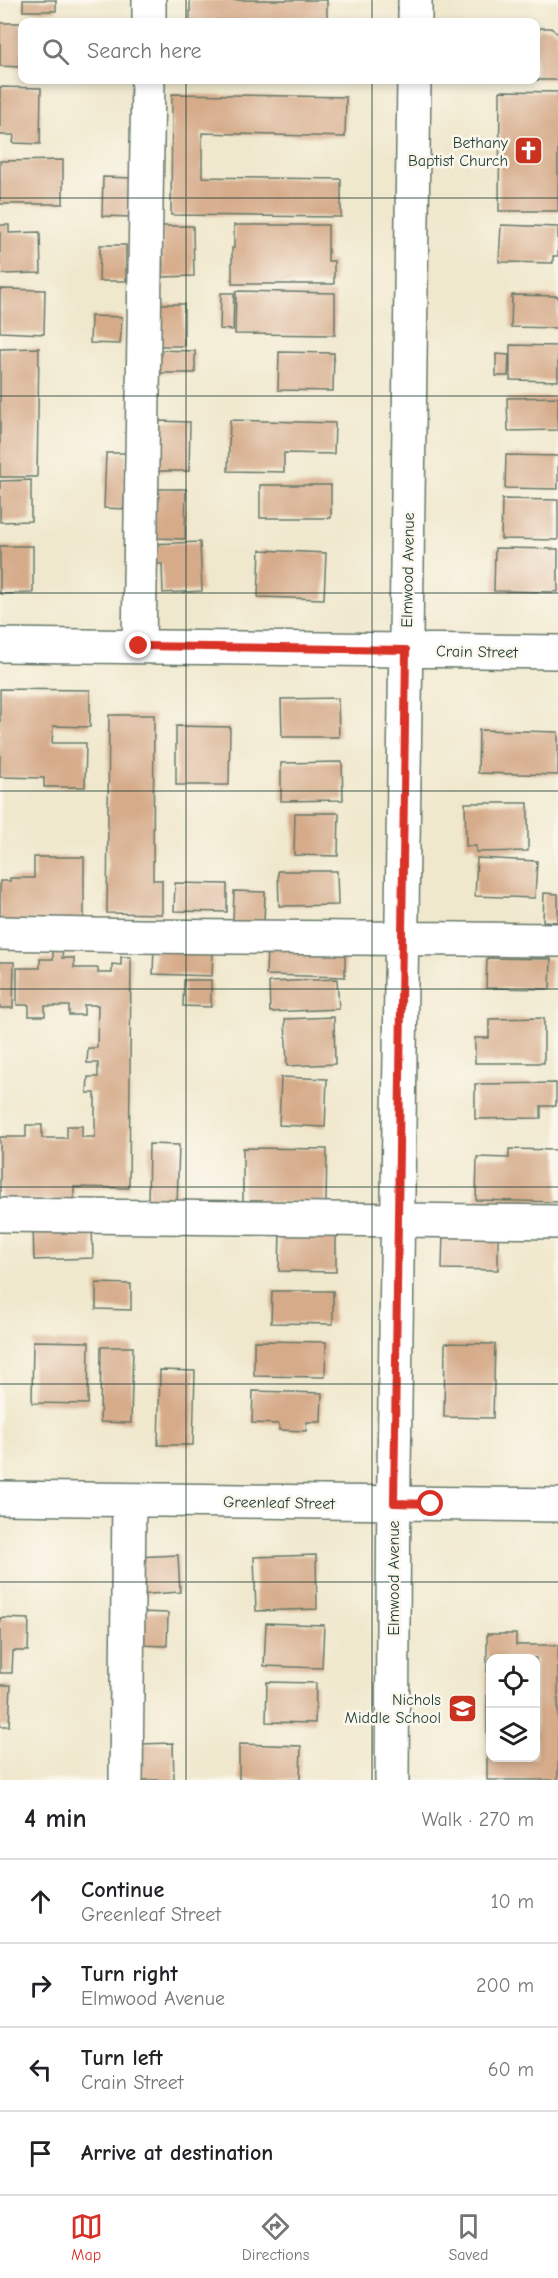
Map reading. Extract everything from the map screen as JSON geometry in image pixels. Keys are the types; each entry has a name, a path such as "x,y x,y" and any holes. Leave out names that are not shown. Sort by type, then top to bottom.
{"street":[{"path":"148,18 149,0"},
{"path":"415,0 415,18"},
{"path":"139,646 148,84"},
{"name":"Elmwood Avenue","path":"392,1780 414,84"},
{"name":"Crain Street","path":"0,645 558,652"},
{"path":"0,933 558,940"},
{"path":"0,1215 558,1222"},
{"name":"Greenleaf Street","path":"0,1498 558,1505"},
{"path":"126,1780 129,1500"}],"building":[{"path":"23,0 56,0 56,11 23,11"},
{"path":"190,0 327,0 327,18 190,18"},
{"path":"0,23 18,23 18,67 0,66"},
{"path":"540,28 551,28 558,34 558,80 540,80"},
{"path":"0,87 41,88 40,144 13,143 14,135 0,135"},
{"name":"Bethany Baptist Church","path":"500,91 558,92 558,211 499,211"},
{"path":"172,94 346,97 345,137 202,133 202,177 341,179 341,217 171,215"},
{"path":"63,160 63,204 0,204 0,161"},
{"path":"103,177 132,178 131,217 102,216"},
{"path":"0,225 9,225 9,233 40,232 41,273 0,274"},
{"path":"234,225 328,225 328,261 334,261 334,284 232,284"},
{"path":"501,225 558,227 558,256 553,256 553,263 499,262"},
{"path":"162,226 193,226 194,276 163,277"},
{"path":"100,245 126,245 126,281 99,281"},
{"path":"0,289 45,290 44,334 0,332"},
{"path":"236,291 335,293 335,335 235,334"},
{"path":"221,293 234,293 233,330 220,329"},
{"path":"512,295 558,296 558,328 511,327"},
{"path":"155,304 184,304 184,346 155,346"},
{"path":"91,316 122,317 120,344 90,343"},
{"path":"510,345 558,346 558,381 510,380"},
{"path":"39,348 37,477 0,477 0,349"},
{"path":"155,350 195,351 195,373 155,373"},
{"path":"279,352 334,353 333,391 278,390"},
{"path":"496,354 509,355 508,376 496,376"},
{"path":"558,397 558,430 508,431 507,398"},
{"path":"230,420 335,423 334,454 284,453 284,472 228,471"},
{"path":"158,421 190,422 189,471 157,471"},
{"path":"106,453 126,453 124,509 104,508"},
{"path":"506,455 558,456 558,489 505,488"},
{"path":"31,480 31,521 0,522 0,481"},
{"path":"260,485 331,485 331,518 260,518"},
{"path":"155,489 186,489 185,539 154,538"},
{"path":"502,499 558,500 558,540 501,539"},
{"path":"200,542 202,591 163,593 162,564 151,564 150,544"},
{"path":"0,546 33,546 33,593 0,594"},
{"path":"495,548 558,549 558,592 494,591"},
{"path":"260,550 326,553 324,599 258,597"},
{"path":"0,689 90,690 90,727 53,726 52,743 86,743 85,787 44,787 44,778 0,777"},
{"path":"338,698 339,737 282,737 281,699"},
{"path":"109,715 154,715 153,880 162,880 162,914 107,913"},
{"path":"176,726 230,727 229,785 176,785"},
{"path":"479,730 558,732 558,775 478,773"},
{"path":"342,762 343,800 281,801 281,763"},
{"path":"465,803 528,803 528,851 476,852 476,846 466,846"},
{"path":"295,813 339,813 338,856 294,855"},
{"path":"34,857 84,857 84,923 0,923 0,881 10,881 10,878 34,878"},
{"path":"477,858 537,861 535,898 475,896"},
{"path":"278,871 337,871 338,905 279,906"},
{"path":"175,883 227,884 227,912 174,911"},
{"path":"234,891 265,892 264,924 233,923"},
{"path":"544,893 558,894 558,922 543,921"},
{"path":"267,945 345,947 345,977 266,975"},
{"path":"154,947 213,949 212,976 153,974"},
{"path":"53,950 63,950 62,958 74,958 74,968 98,968 98,973 112,973 112,964 121,965 121,957 131,957 129,1188 74,1187 74,1201 0,1200 0,1137 26,1137 26,1125 42,1125 42,1138 67,1138 67,1126 82,1126 82,1137 95,1137 95,1093 87,1093 88,1077 98,1077 98,1063 87,1063 88,1048 97,1048 98,1005 84,1005 84,1015 69,1015 69,1006 45,1006 45,1016 29,1016 29,1005 17,1005 17,968 40,968 40,959 53,959"},
{"path":"487,958 551,959 550,989 486,988"},
{"path":"0,962 14,962 13,1008 0,1008"},
{"path":"337,979 339,1009 270,1012 269,982"},
{"path":"184,980 211,980 211,1007 183,1006"},
{"path":"334,1017 335,1064 287,1066 285,1019"},
{"path":"544,1018 544,1063 475,1063 475,1038 489,1038 489,1019"},
{"path":"281,1077 327,1079 325,1127 279,1125"},
{"path":"556,1083 556,1106 541,1106 541,1118 475,1119 475,1084"},
{"path":"149,1144 179,1145 177,1204 148,1203"},
{"path":"243,1148 327,1149 326,1203 243,1202"},
{"path":"509,1149 558,1150 558,1202 476,1200 477,1157 509,1158"},
{"path":"92,1226 93,1258 34,1260 33,1227"},
{"path":"280,1231 336,1232 336,1272 279,1271"},
{"path":"443,1233 498,1234 498,1270 442,1269"},
{"path":"96,1283 131,1284 131,1310 96,1309"},
{"path":"272,1291 333,1291 333,1324 271,1323"},
{"path":"33,1341 89,1342 88,1404 32,1403"},
{"path":"254,1341 326,1342 325,1377 254,1376"},
{"path":"445,1343 495,1344 493,1418 444,1417"},
{"path":"101,1347 133,1347 131,1423 100,1422"},
{"path":"160,1370 195,1371 193,1445 158,1445"},
{"path":"253,1391 322,1393 321,1422 307,1422 306,1431 279,1430 279,1424 252,1423"},
{"path":"178,1555 180,1592 136,1595 134,1557"},
{"path":"316,1555 317,1609 256,1611 254,1557"},
{"path":"137,1612 168,1613 167,1646 136,1645"},
{"path":"0,1618 29,1619 28,1651 13,1651 12,1673 0,1673"},
{"path":"266,1623 324,1625 322,1668 264,1666"},
{"path":"487,1634 516,1634 516,1645 558,1645 558,1780 487,1780 487,1762 540,1762 540,1654 487,1654"},
{"path":"267,1682 316,1683 315,1723 266,1722"},
{"path":"0,1685 11,1685 9,1726 0,1726"},
{"path":"173,1743 174,1780 141,1780 140,1744"},
{"path":"239,1744 301,1746 300,1780 239,1780"}],"place":[{"name":"Bethany Baptist Church","path":"529,151"},
{"name":"Nichols Middle School","path":"462,1708"}],"route":[{"path":"139,646 406,650 394,1503 431,1504"}]}
